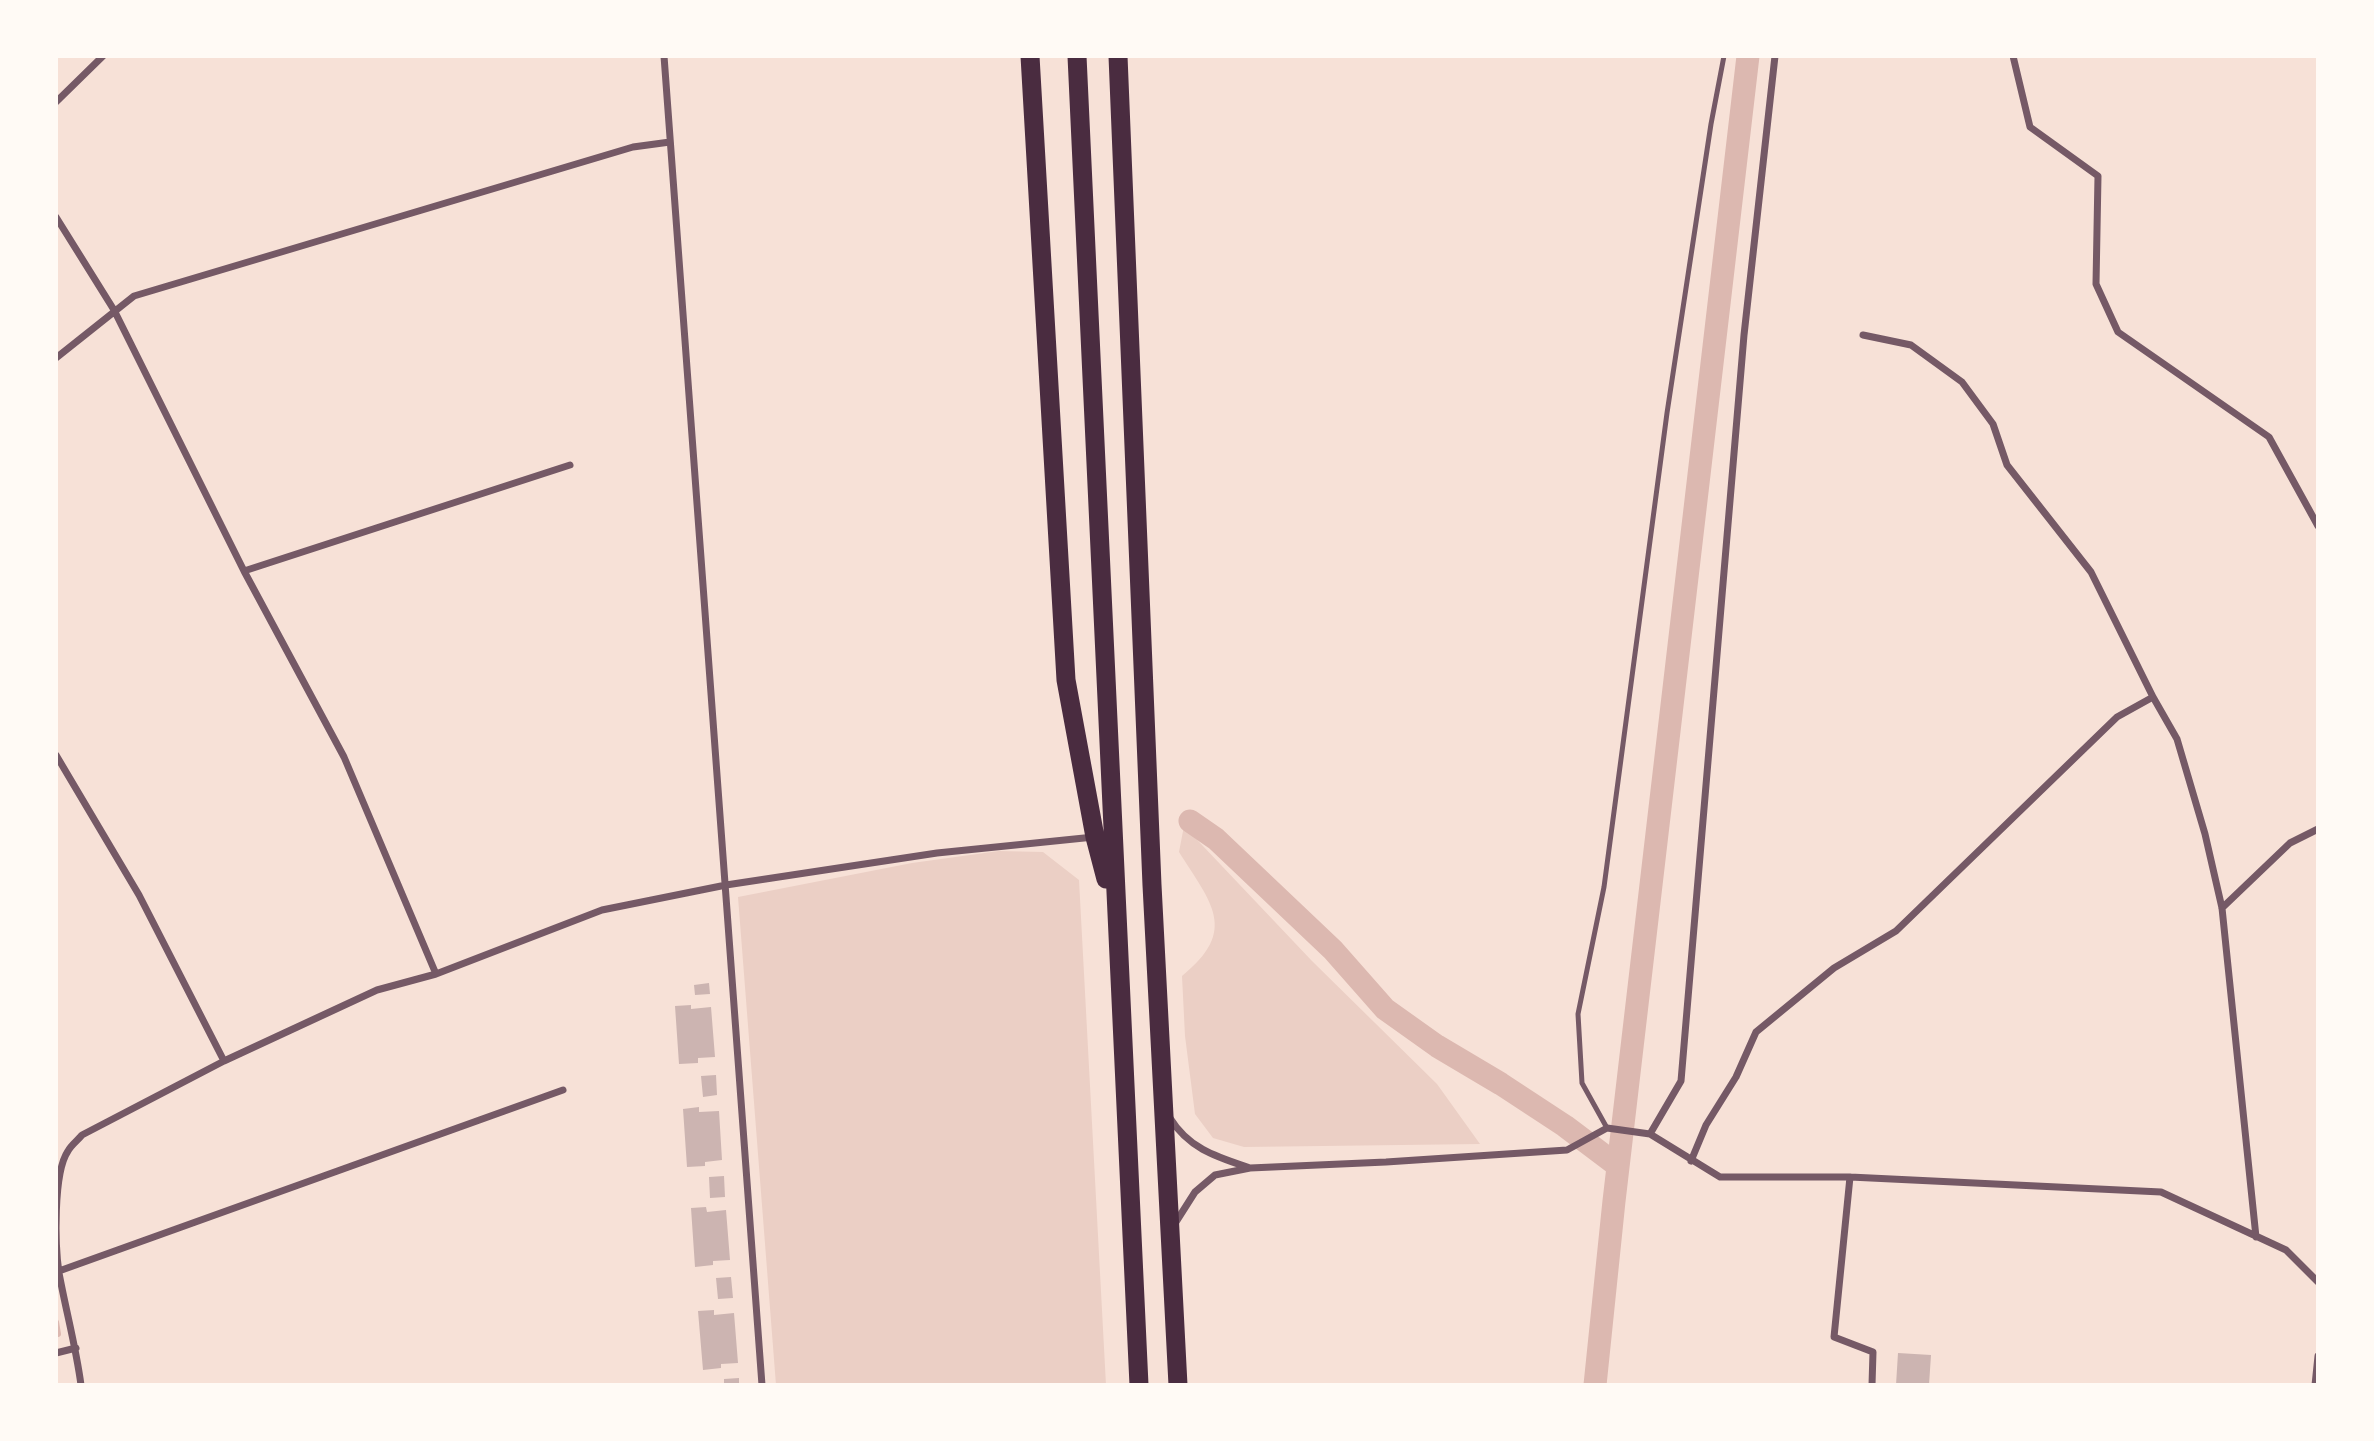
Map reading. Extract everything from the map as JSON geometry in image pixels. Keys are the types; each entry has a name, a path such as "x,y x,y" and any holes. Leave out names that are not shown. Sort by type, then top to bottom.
{"highway":[{"path":"1030,56 1066,680 1095,837 1116,913"},
{"path":"1077,56 1139,1385"},
{"path":"1118,56 1151,871 1178,1385"}],"street":[{"path":"56,102 103,56"},
{"path":"663,56 762,1385"},
{"path":"1650,1134 1681,1081 1744,335 1775,56"},
{"path":"2013,56 2030,127 2098,176 2096,284 2118,332 2269,437 2318,526"},
{"path":"56,358 134,296 633,147 670,142"},
{"path":"56,218 114,310 244,571 344,757 436,974"},
{"path":"1863,335 1911,345 1962,382 1993,424 2007,465 2091,572 2153,697 2178,739 2222,908 2256,1237"},
{"path":"244,571 570,465"},
{"path":"1690,1161 1706,1125 1736,1077 1756,1032 1835,968 1896,931 2117,718 2153,697"},
{"path":"56,755 139,895 224,1061"},
{"path":"2222,908 2290,843 2318,829"},
{"path":"81,1385 76,1348 59,1271 57,1208 59,1174 67,1151 82,1135 224,1061 377,990 436,974 602,910 726,885 937,853 1095,837"},
{"path":"59,1271 563,1090"},
{"path":"1164,1108 1177,1129 1196,1146 1209,1154 1250,1168"},
{"path":"1171,1242 1174,1226 1195,1192 1215,1175 1250,1168 1386,1163 1567,1150 1607,1128 1650,1134 1720,1177 1850,1177 2161,1192 2286,1250 2318,1282"},
{"path":"1850,1177 1834,1337 1873,1352 1872,1385"},
{"path":"56,1353 76,1348"},
{"path":"2315,1385 2318,1356"}],"lane":[{"path":"1607,1128 1583,1083 1578,1014 1604,887 1667,413 1711,124 1724,56"}],"shaded area":[{"path":"1184,826 1312,961 1437,1084 1480,1144 1244,1147 1213,1138 1195,1114 1185,1036 1182,976 1200,960 1210,944 1215,930 1214,916 1201,886 1179,852"},
{"path":"999,851 1043,852 1079,880 1106,1385 776,1385 738,897 912,863"}],"building":[{"path":"709,983 710,994 695,995 694,985"},
{"path":"691,1005 691,1009 711,1007 715,1057 698,1058 698,1063 679,1064 675,1006"},
{"path":"716,1075 717,1095 703,1097 701,1076"},
{"path":"699,1107 699,1112 719,1111 722,1160 705,1162 705,1166 687,1167 683,1109"},
{"path":"724,1176 725,1197 710,1198 709,1177"},
{"path":"706,1207 707,1212 726,1210 730,1260 713,1261 713,1265 695,1267 691,1208"},
{"path":"731,1277 733,1298 718,1299 716,1278"},
{"path":"714,1310 714,1315 734,1313 738,1363 721,1364 721,1368 703,1370 698,1311"},
{"path":"1898,1353 1931,1355 1929,1385 1896,1385"},
{"path":"739,1378 739,1385 724,1385 724,1379"}],"waterway":[{"path":"1595,1385 1614,1201 1748,56"},
{"path":"1190,821 1216,839 1333,950 1385,1009 1437,1046 1565,1126 1618,1166"},
{"path":"56,1322 58,1334"}]}
